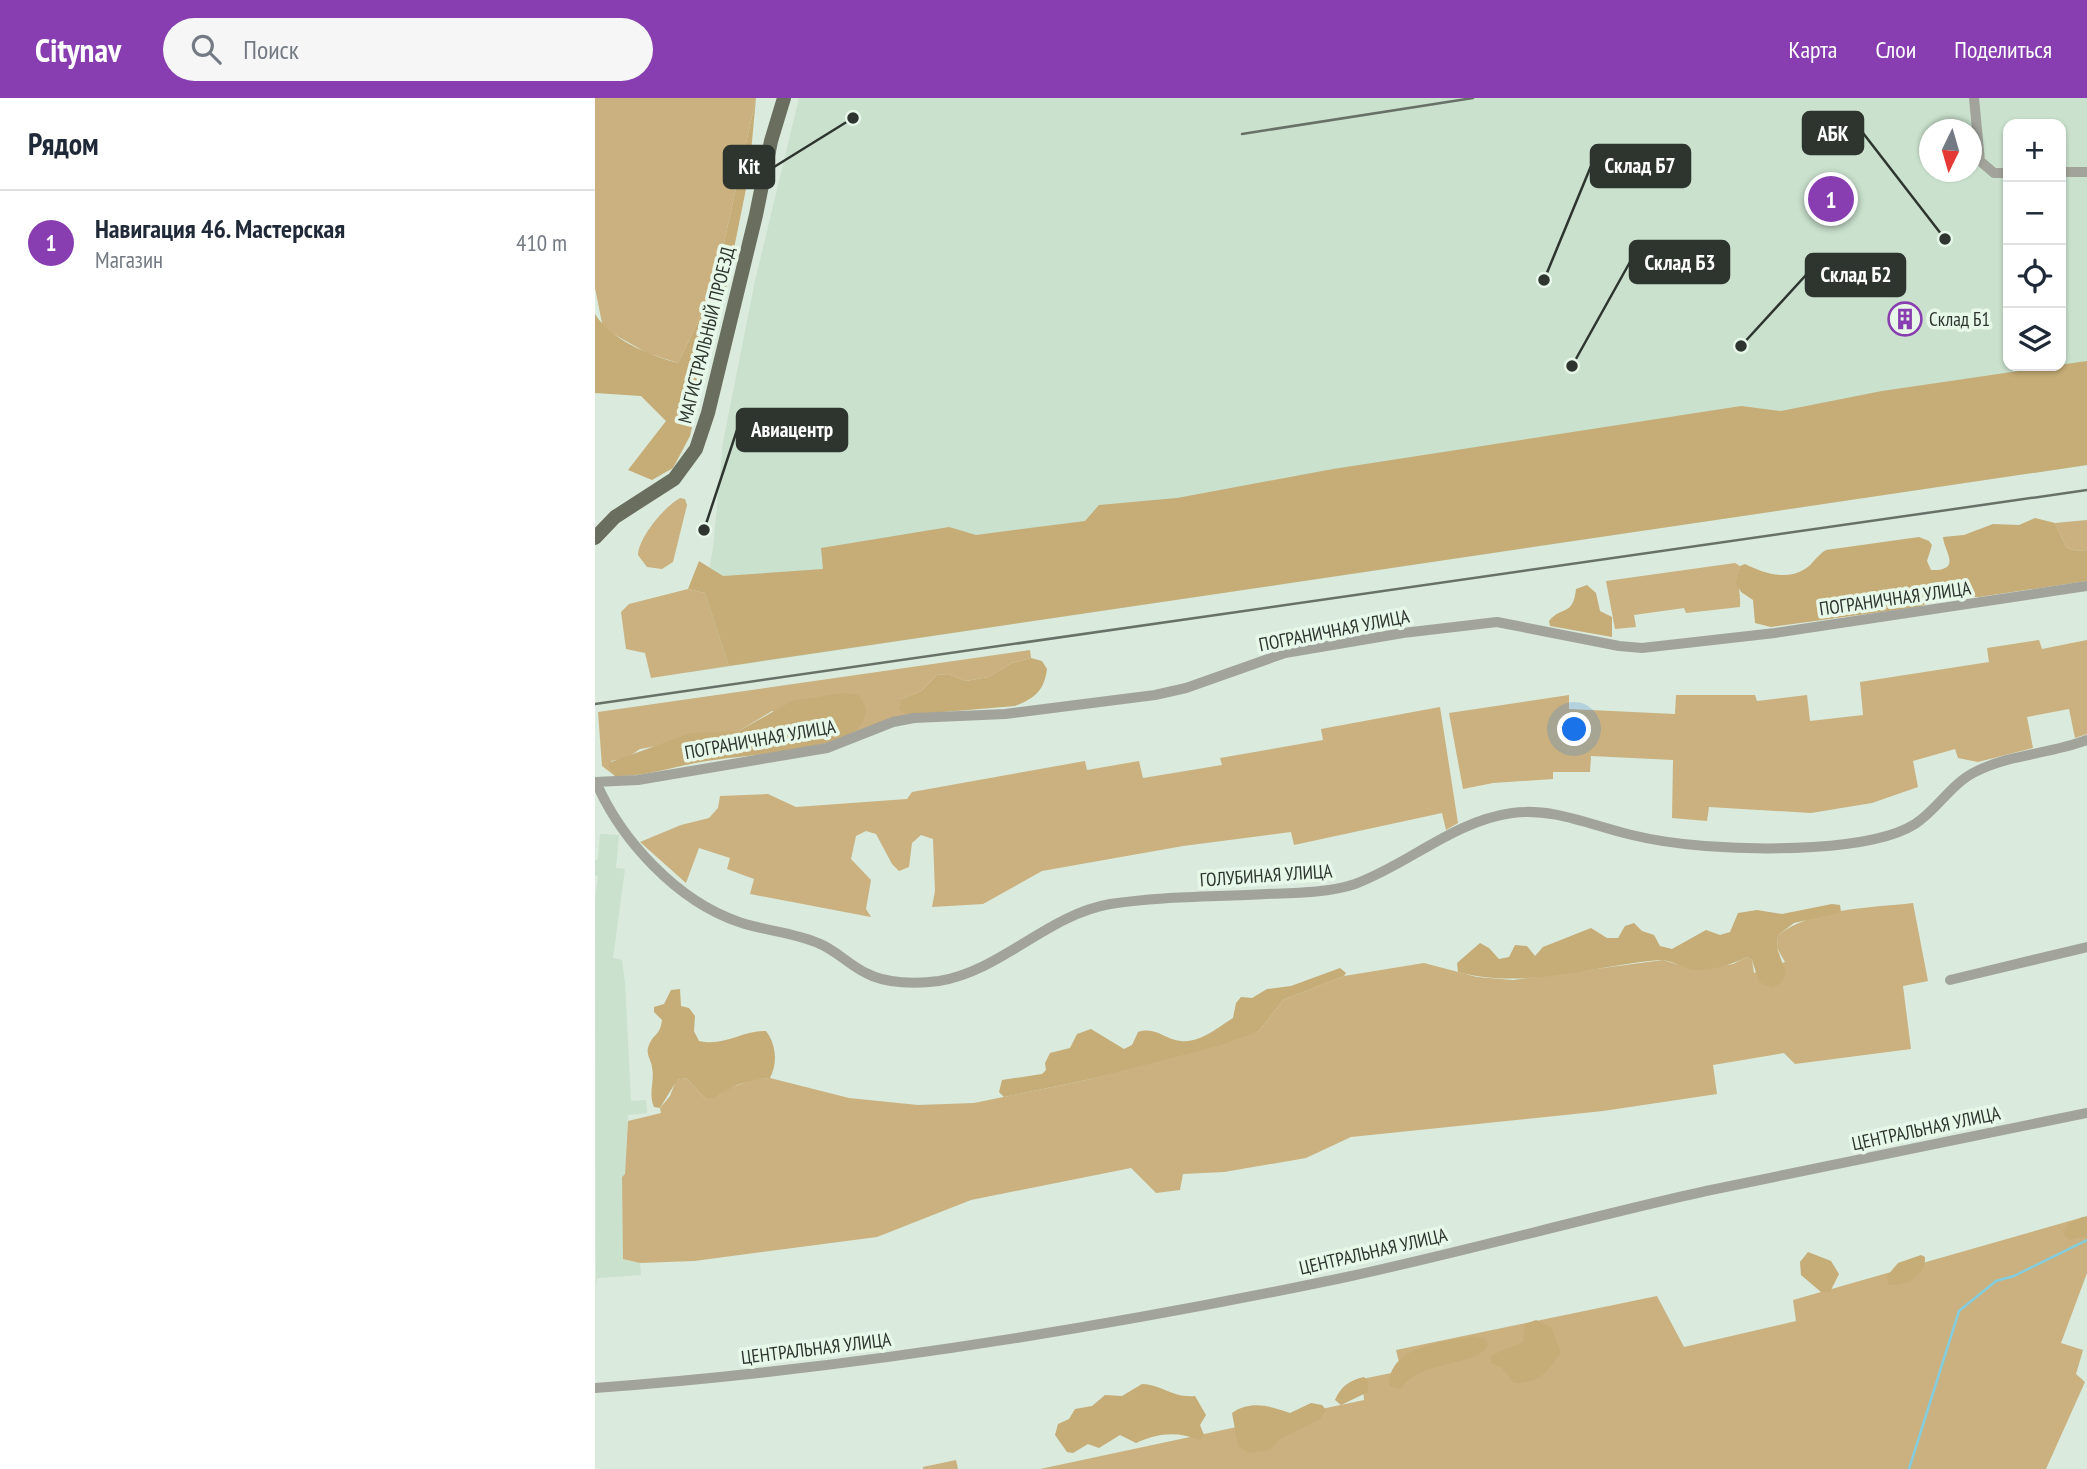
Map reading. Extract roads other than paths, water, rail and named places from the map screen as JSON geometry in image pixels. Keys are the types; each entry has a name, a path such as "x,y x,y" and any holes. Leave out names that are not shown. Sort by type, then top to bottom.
{"main road":[{"name":"МАГИСТРАЛЬНЫЙ ПРОЕЗД","path":"595,538 615,517 674,479 696,449 708,414 771,141 784,98"}],"street":[{"path":"1974,98 1980,161 1994,173 2003,173"},
{"path":"2066,172 2087,172"},
{"name":"ПОГРАНИЧНАЯ УЛИЦА","path":"595,782 638,780 827,747 893,722 914,718 1005,714 1155,695 1186,688 1285,653 1403,633 1497,622 1642,648 1775,633 2087,586"},
{"name":"ГОЛУБИНАЯ УЛИЦА","path":"595,782 609,810 639,849 673,881 715,912 742,923 808,938 825,945 869,975 926,982 965,974 1092,908 1140,900 1341,888 1381,872 1461,829 1493,816 1517,812 1562,816 1649,839 1703,846 1763,848 1866,839 1912,826 1963,778 1981,768 2069,747 2087,740"},
{"path":"1950,980 2087,947"},
{"name":"ЦЕНТРАЛЬНАЯ УЛИЦА","path":"595,1388 894,1356 1128,1318 1344,1278 1705,1192 2087,1113"}],"waterway":[{"path":"1909,1469 1959,1311 1996,1281 2014,1276 2087,1240"}],"railway":[{"path":"1242,134 1473,98"},
{"path":"595,704 2087,490"}],"place":[{"name":"Kit","path":"853,118"},
{"name":"Навигация 46. Мастерская","path":"1831,199"},
{"name":"АБК","path":"1945,239"},
{"name":"Склад Б7","path":"1544,280"},
{"name":"Склад Б1","path":"1905,319"},
{"name":"Склад Б2","path":"1741,346"},
{"name":"Склад Б3","path":"1572,366"},
{"name":"Авиацентр","path":"704,530"}]}
